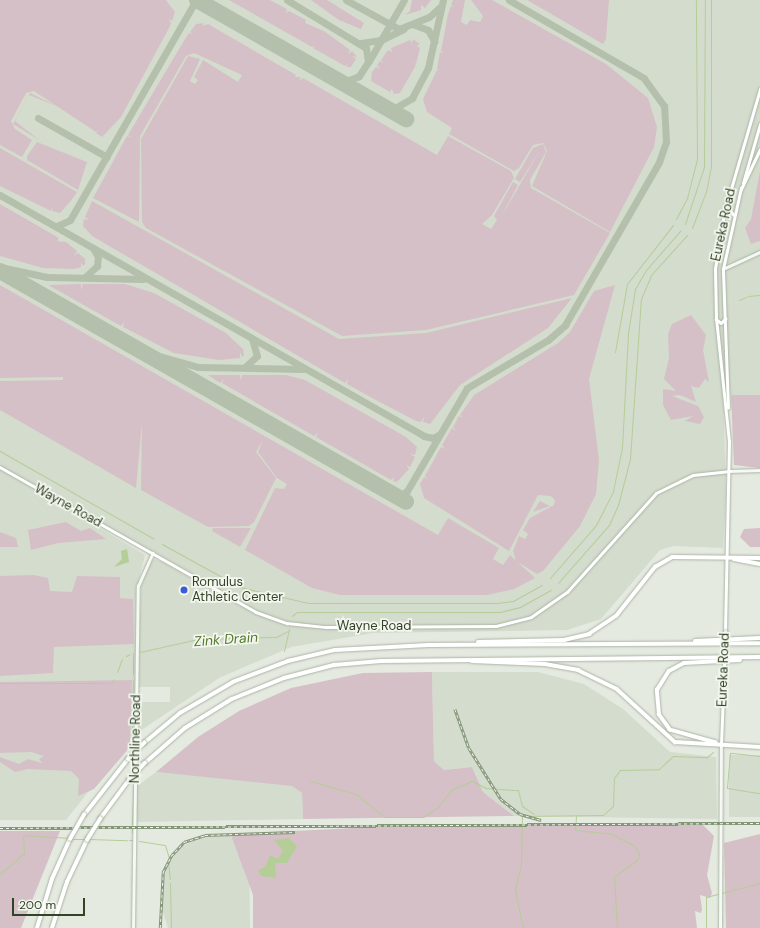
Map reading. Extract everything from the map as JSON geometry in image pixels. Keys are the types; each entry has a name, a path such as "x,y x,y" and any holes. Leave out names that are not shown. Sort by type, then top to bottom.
{"highway":[{"path":"741,189 760,149"},
{"path":"443,645 577,638 616,616 664,560 683,555 760,558"},
{"path":"728,557 760,564"},
{"path":"676,643 760,638"},
{"path":"37,928 52,879 70,839 84,816 128,759 144,743 203,698 275,665 354,647 760,643"},
{"path":"52,928 67,882 87,840 100,819 129,780 145,763 175,736 207,714 284,678 354,662 760,658"},
{"path":"721,744 682,736 664,723 656,705 659,684 669,671 684,663 760,658"},
{"path":"444,660 545,664 578,670 617,689 672,740 760,747"}],"main road":[{"name":"Eureka Road","path":"728,413 716,318 715,264 724,213 760,89"},
{"name":"Eureka Road","path":"721,744 730,471 724,269 734,215 760,124"},
{"path":"724,213 730,210 734,215"},
{"path":"716,318 721,322 726,319"},
{"name":"Wayne Road","path":"0,467 256,612 287,623 326,627 508,624 537,615 564,596 644,504 663,488 693,475 730,471"}],"street":[{"path":"724,269 760,252"},
{"path":"730,471 760,470"},
{"name":"Northline Road","path":"133,928 138,598 140,580 152,553"},
{"name":"Eureka Road","path":"720,928 721,744"}],"shaded area":[{"path":"0,0 760,0 760,395 723,395 726,492 723,548 674,546 660,550 601,619 567,630 373,633 291,647 219,678 137,733 138,702 170,702 170,687 138,687 141,587 150,562 155,559 165,563 233,603 243,607 244,603 0,466"},
{"path":"0,0 166,0 175,12 172,21 168,19 171,23 168,30 121,117 102,137 96,133 98,129 96,132 34,91 26,93 11,121 15,129 32,140 22,157 0,145"},
{"path":"229,0 270,0 287,9 286,13 289,11 306,20 305,23 324,31 350,50 348,54 352,51 357,57 352,56 356,59 351,67 346,67 348,64 345,66 313,48 315,46 312,47"},
{"path":"311,0 327,0 364,23 361,29 339,20"},
{"path":"412,0 431,0 425,8 421,5 421,10 405,15 410,11"},
{"path":"453,0 465,0 461,22 467,25 470,20 480,22 483,16 471,0 492,0 606,64 648,98 657,127 654,147 610,232 532,186 547,151 543,143 533,145 519,168 514,171 449,134 452,128 427,112 423,99 437,70 440,71 437,69 440,52 444,53 441,51 448,14 451,6 455,7 451,5"},
{"path":"527,0 609,0 606,39 603,44"},
{"path":"204,23 202,26 208,24 296,75 295,77 301,77 299,81 303,78 437,155 448,136 511,171 514,178 492,215 482,224 491,229 497,220 494,216 513,182 518,185 500,219 540,150 520,182 515,179 533,148 543,144 546,152 530,180 531,188 610,233 574,295 426,330 342,336 146,228 142,222 141,139 188,56 200,59 190,81 195,84 198,80 194,77 203,60 238,82 242,75 194,53 186,56 140,136 139,222 93,198 127,136 132,138 128,135 185,39 189,33 193,35 190,32 196,24"},
{"path":"413,39 420,44 417,46 420,48 416,64 413,63 416,65 400,93 394,94 392,89 390,92 371,81 372,72 376,67 380,69 377,65 380,61 384,63 381,60 388,50 392,52 391,48 410,40 412,43"},
{"path":"30,93 59,107 29,95 15,121 39,140 13,124"},
{"path":"37,142 87,162 78,190 27,160 27,156"},
{"path":"0,148 77,192 60,213 52,211 53,207 51,211 0,186"},
{"path":"760,171 760,241 751,244 745,228 751,219"},
{"path":"92,201 339,339 426,333 572,298 548,328 460,385 430,424 423,422 424,417 421,422 416,421 374,399 347,384 348,379 345,383 92,236 83,226 84,219 89,220 85,217"},
{"path":"0,204 59,238 57,241 66,242 77,251 74,256 78,253 85,259 85,264 83,266 81,262 81,267 74,269 43,268 0,256"},
{"path":"81,284 81,290 83,284 125,284 154,293 226,333 243,349 244,355 242,357 240,352 240,358 219,360 174,353 123,327 124,322 121,326 48,285"},
{"path":"0,285 438,535 448,518 499,548 493,559 503,565 510,555 535,578 514,589 487,595 340,595 312,588 245,550 275,488 284,489 287,484 277,478 258,452 263,440 256,452 276,478 254,522 249,526 208,527 141,490 142,423 136,488 0,410 0,381 63,380 63,377 0,378"},
{"path":"615,285 589,379 599,460 596,494 580,526 543,571 537,574 516,561 513,551 519,536 525,539 528,534 523,530 530,518 554,505 555,500 551,496 538,495 509,551 424,498 420,484 424,477 428,479 425,476 441,447 445,449 442,445 452,428 457,431 453,427 459,416 463,418 460,415 474,395 558,343 570,332 594,291"},
{"path":"691,315 706,335 703,350 709,382 705,379 699,388 691,386 696,402 680,395 672,396 698,406 704,417 700,424 685,421 693,416 671,420 663,405 663,389 676,391 664,379 669,358 668,334 672,324"},
{"path":"208,375 240,375 241,381 242,375 286,375 305,380 406,437 417,447 415,455 410,454 415,457 410,467 406,465 409,469 397,482 393,481 394,477 391,480 316,437 318,433 314,436 222,383 224,379 220,383"},
{"path":"731,395 760,395 760,468 734,465"},
{"path":"0,469 145,555 136,591 135,733 66,820 0,820"},
{"path":"540,501 550,506 533,512"},
{"path":"66,522 81,531 90,528 106,539 58,543 31,550 28,530"},
{"path":"213,528 251,528 240,547 212,531"},
{"path":"760,528 760,547 750,547 740,537 744,529"},
{"path":"0,532 16,538 18,547 0,547"},
{"path":"127,549 129,562 114,567 122,559 121,551"},
{"path":"34,575 48,578 50,591 72,592 77,576 120,577 120,598 133,599 134,644 54,647 53,673 0,676 0,576"},
{"path":"432,672 538,672 584,684 623,709 670,752 716,757 717,819 514,816 483,792 472,767 444,770 434,761"},
{"path":"432,672 434,761 444,770 472,767 483,792 514,816 303,819 302,793 292,786 156,772 198,737 239,711 291,688 363,673"},
{"path":"132,680 130,747 94,789 78,796 79,779 71,771 28,769 15,772 0,762 0,757 19,764 28,759 42,763 39,759 44,756 31,752 0,753 0,682"},
{"path":"729,755 760,755 760,817 729,817"},
{"path":"156,772 292,785 302,793 303,819 137,822 137,786"},
{"path":"663,824 703,825 714,836 707,875 712,893 710,898 700,895 702,909 701,913 695,911 697,928 253,928 253,895 232,838 233,834 375,827"},
{"path":"0,831 60,831 21,928 0,928"},
{"path":"760,834 760,928 726,928 724,843"},
{"path":"249,835 250,928 168,928 163,912 162,885 166,868 180,848 200,837"},
{"path":"289,838 297,846 287,863 275,863 276,878 261,876 258,870 265,867 270,855 278,859 283,851 274,840"}],"waterway":[{"path":"676,219 687,198 697,159 696,0"},
{"path":"685,224 704,167 705,0"},
{"path":"692,228 706,192 711,166 711,0"},
{"path":"615,352 627,284 673,225"},
{"path":"550,578 596,525 613,491 622,448 628,333 635,289 646,270 680,231"},
{"path":"558,583 609,525 618,505 630,459 641,299 651,275 687,235"},
{"path":"748,296 760,295"},
{"path":"739,300 746,297"},
{"path":"0,451 154,539"},
{"path":"162,544 240,587 308,603 497,603 513,601 542,585"},
{"path":"292,616 297,612 500,612 520,607 551,590"},
{"path":"284,651 289,629"},
{"name":"Zink Drain","path":"140,652 197,639 276,637 288,631"},
{"name":"Zink Drain","path":"133,653 133,674"},
{"path":"126,656 130,654"},
{"path":"117,672 122,659"},
{"path":"0,683 112,683 114,679"},
{"name":"Zink Drain","path":"132,721 133,680"},
{"name":"Zink Drain","path":"132,725 134,750"},
{"path":"523,928 515,889 521,865 522,816 603,815 613,806 614,778 620,770 659,769 673,756 707,757 713,752"},
{"path":"760,756 730,753 727,788 760,793"},
{"name":"Zink Drain","path":"134,755 134,766"},
{"name":"Zink Drain","path":"133,795 134,781"},
{"path":"310,781 356,794 384,817 423,817 438,807 452,789 472,781 486,788 518,790 522,806 534,814"},
{"name":"Zink Drain","path":"132,824 133,797"},
{"path":"576,816 575,830 612,834 633,845 639,853 637,860 614,877 617,928"},
{"path":"0,874 24,853 23,835 70,838"},
{"path":"73,839 86,839"},
{"path":"89,839 127,840"},
{"name":"Zink Drain","path":"129,840 134,840"},
{"name":"Zink Drain","path":"139,841 165,845 169,858"},
{"name":"Zink Drain","path":"168,861 170,879"},
{"name":"Zink Drain","path":"170,883 171,928"},
{"path":"706,928 706,897 760,883"}],"taxiway":[{"path":"57,226 70,220 196,0"},
{"path":"287,0 366,48 368,62 359,76 349,80 335,79"},
{"path":"346,0 399,29 429,17 440,7"},
{"path":"361,43 381,40 404,0"},
{"path":"378,104 395,108 412,98 428,68 443,0"},
{"path":"391,494 401,495 407,491 467,388 548,340 565,325 659,162 666,142 664,106 644,78 509,0"},
{"path":"415,25 428,30 434,41"},
{"path":"369,61 381,40 404,29"},
{"path":"38,118 107,157"},
{"path":"0,195 424,436 433,438 440,434"},
{"path":"86,276 97,266 98,257 93,248"},
{"path":"0,267 47,277 143,279"},
{"path":"245,367 257,356 252,339"},
{"path":"138,350 198,367 303,369"}],"runway":[{"path":"197,0 406,119"},
{"path":"0,271 406,502"}],"railway":[{"path":"455,709 469,748 501,799 520,814 541,820"},
{"path":"0,828 760,823"},
{"path":"160,928 163,872 171,856 184,842 205,835 295,832"}],"place":[{"name":"Romulus Athletic Center","path":"184,590"}]}
